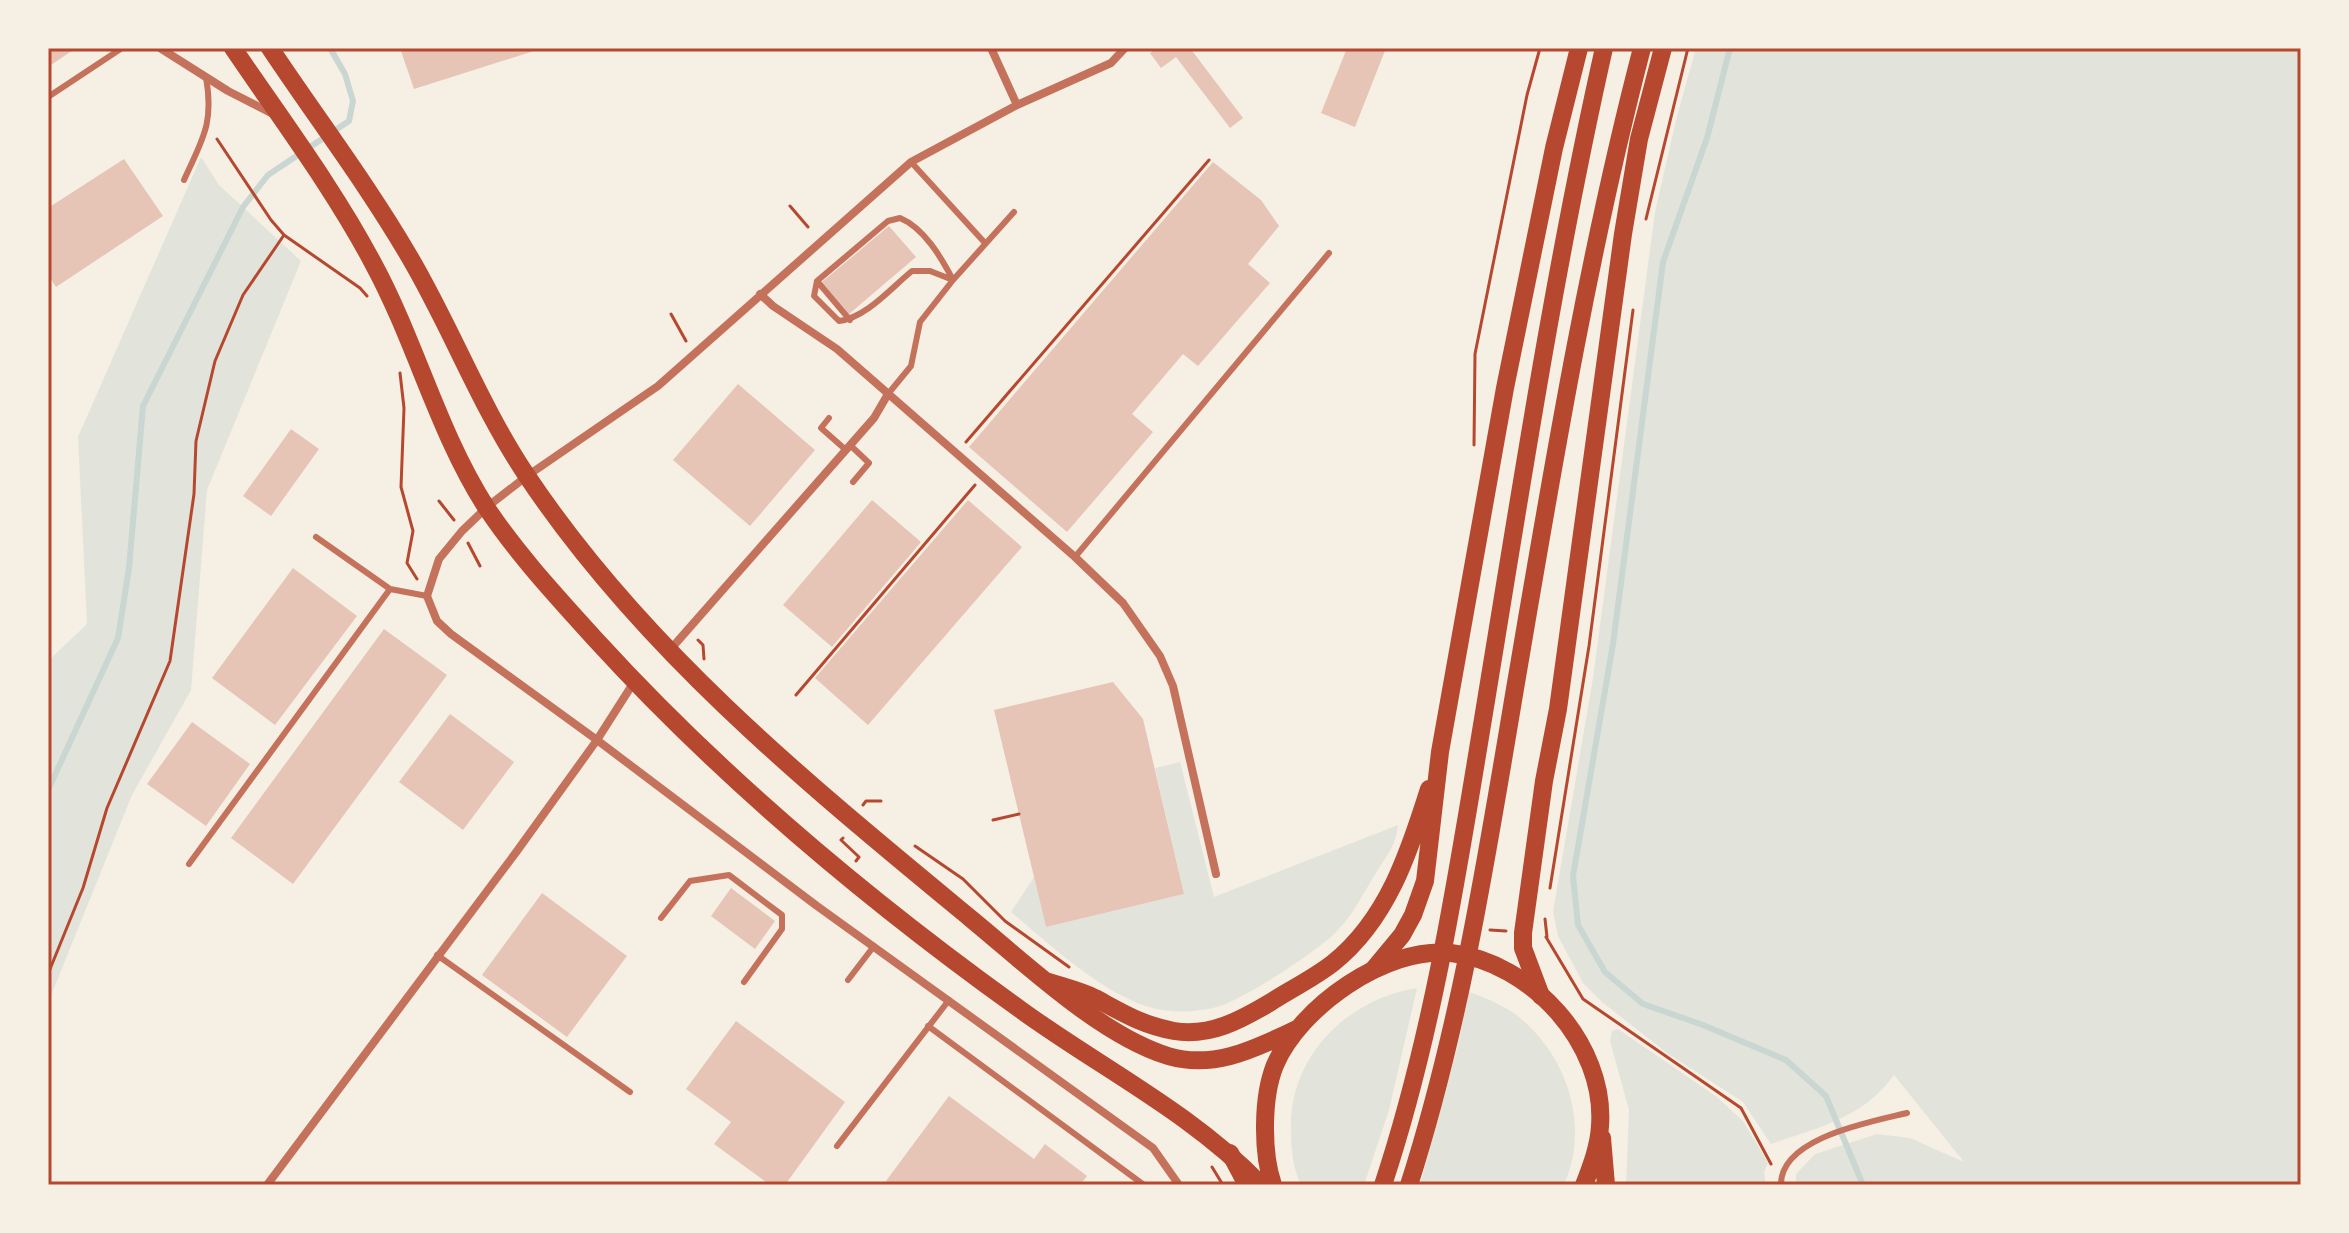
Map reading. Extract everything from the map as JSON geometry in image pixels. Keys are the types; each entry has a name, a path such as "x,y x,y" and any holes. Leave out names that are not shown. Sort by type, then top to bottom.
{"main road":[{"path":"233,48 324,182 375,266 453,445 487,507 538,574 635,681 733,775 845,874 1018,1008 1170,1109 1230,1153 1261,1185"},
{"path":"270,48 410,258 487,410 527,476 599,574 669,651 759,740 856,824 1116,1033 1169,1056 1202,1061 1240,1055 1297,1029"},
{"path":"1373,970 1402,935 1425,881 1440,752 1505,388 1554,148 1579,48"},
{"path":"1383,1185 1410,1095 1445,940 1532,420 1581,149 1604,48"},
{"path":"1409,1185 1438,1090 1470,942 1559,425 1593,254 1642,48"},
{"path":"1541,996 1523,948 1526,906 1558,709 1623,234 1639,139 1663,48"},
{"path":"1049,982 1093,997 1128,1018 1175,1031 1201,1032 1241,1020 1331,965 1375,918 1414,838 1440,752"},
{"path":"1273,1185 1264,1119 1274,1066 1297,1029 1330,997 1373,970 1417,956 1449,953 1499,966 1516,975 1560,1016 1591,1065 1598,1092 1606,1185"},
{"path":"1584,1185 1600,1127"},
{"path":"1230,1153 1247,1185"}],"street":[{"path":"160,48 285,125"},
{"path":"991,48 1017,105"},
{"path":"1125,48 1111,63 1017,105 911,162 658,386 487,507 439,559 427,596 437,621 451,634 1153,1148 1179,1185"},
{"path":"760,294 837,349 1075,557 1123,603 1142,627 1173,686 1216,874"},
{"path":"669,651 874,418 888,394"},
{"path":"267,1185 597,740 635,681"}],"lane":[{"path":"48,97 122,48"},
{"path":"184,180 208,126 210,112 206,76"},
{"path":"911,162 985,243"},
{"path":"888,394 911,366 920,322 1014,212"},
{"path":"900,218 911,223 941,257 953,280 930,271 912,271 850,320 839,321 830,315 814,296 817,281 888,221 900,218"},
{"path":"1075,557 1329,253"},
{"path":"817,281 850,320"},
{"path":"829,418 821,428 869,463 853,482"},
{"path":"316,537 390,589 427,596"},
{"path":"189,864 390,589"},
{"path":"661,918 690,881 729,875 782,915 782,929 744,982"},
{"path":"848,980 874,946"},
{"path":"437,954 630,1092"},
{"path":"837,1146 949,1000"},
{"path":"928,1026 1144,1185"},
{"path":"1781,1181 1789,1159 1806,1145 1869,1122 1907,1113"}],"path":[{"path":"1472,458 1475,354 1527,95 1540,48"},
{"path":"1644,228 1688,48"},
{"path":"208,126 284,235 360,288 371,302"},
{"path":"956,454 1209,160"},
{"path":"790,206 808,227"},
{"path":"48,974 83,888 107,808 170,661 194,494 196,441 215,361 243,295 284,235"},
{"path":"1548,901 1589,646 1634,305"},
{"path":"671,314 686,341"},
{"path":"399,368 404,408 401,487 413,531 407,563 427,596"},
{"path":"796,695 982,476"},
{"path":"866,801 881,801"},
{"path":"993,820 1019,814"},
{"path":"845,874 859,857 841,840 856,824"},
{"path":"908,843 933,856 963,879 1005,921 1069,967"},
{"path":"1545,917 1547,937"},
{"path":"1555,956 1583,999 1741,1108 1781,1181"}],"shaded area":[{"path":"1696,48 2301,48 2301,1185 1796,1185 1796,1174 1815,1154 1877,1134 1910,1138 1964,1162 1894,1075 1869,1102 1854,1111 1823,1126 1771,1144 1743,1102 1667,1053 1602,1002 1583,983 1558,936 1553,912 1593,678 1655,212"},
{"path":"201,157 219,185 301,261 207,490 191,690 132,795 48,1003 48,661 87,624 78,437"},
{"path":"1180,762 1214,897 1398,825 1387,855 1349,916 1329,938 1262,985 1229,1002 1202,1010 1171,1011 1156,1009 1117,993 1079,968 1011,912 1034,877 1046,927 1184,894 1155,768"},
{"path":"1417,988 1389,1110 1364,1185 1301,1185 1292,1152 1293,1104 1311,1056 1327,1036 1367,1005 1391,994"},
{"path":"1469,992 1501,1005 1519,1017 1536,1033 1562,1072 1570,1094 1575,1139 1572,1162 1564,1185 1420,1185"},
{"path":"1618,1029 1717,1097 1743,1121 1768,1163 1764,1172 1766,1185 1626,1185 1629,1110 1610,1041 1612,1031"}],"building":[{"path":"48,48 76,48 48,67"},
{"path":"400,48 540,48 540,49 414,89"},
{"path":"1157,48 1190,48 1243,118 1230,128 1176,57 1161,68 1150,53"},
{"path":"1347,48 1386,48 1355,127 1321,113"},
{"path":"124,159 163,216 56,287 48,275 48,208"},
{"path":"1213,162 1261,200 1279,226 1248,264 1270,283 1198,366 1183,354 1132,414 1153,432 1067,532 969,447"},
{"path":"889,226 916,257 849,314 822,282"},
{"path":"738,384 815,450 750,526 673,460"},
{"path":"291,429 319,449 271,516 243,496"},
{"path":"872,500 921,542 832,647 783,605"},
{"path":"968,500 1022,547 868,725 815,678"},
{"path":"293,568 357,616 275,725 212,678"},
{"path":"384,629 447,675 293,884 231,838"},
{"path":"1113,682 1143,719 1184,894 1046,927 994,710"},
{"path":"450,714 514,762 463,830 399,782"},
{"path":"192,722 250,764 206,826 147,784"},
{"path":"731,888 775,921 755,949 711,916"},
{"path":"542,893 627,956 567,1037 482,975"},
{"path":"736,1021 845,1102 785,1185 770,1185 714,1144 731,1122 686,1089"},
{"path":"949,1096 1034,1159 1045,1144 1087,1176 1080,1185 892,1185 886,1181"}],"waterway":[{"path":"48,790 118,638 129,568 143,406 243,207 268,175 349,121 353,101 345,74 330,48"},
{"path":"1730,48 1707,138 1663,262 1613,644 1573,876 1578,925 1605,972 1643,1004 1786,1060 1826,1096 1863,1185"}]}
